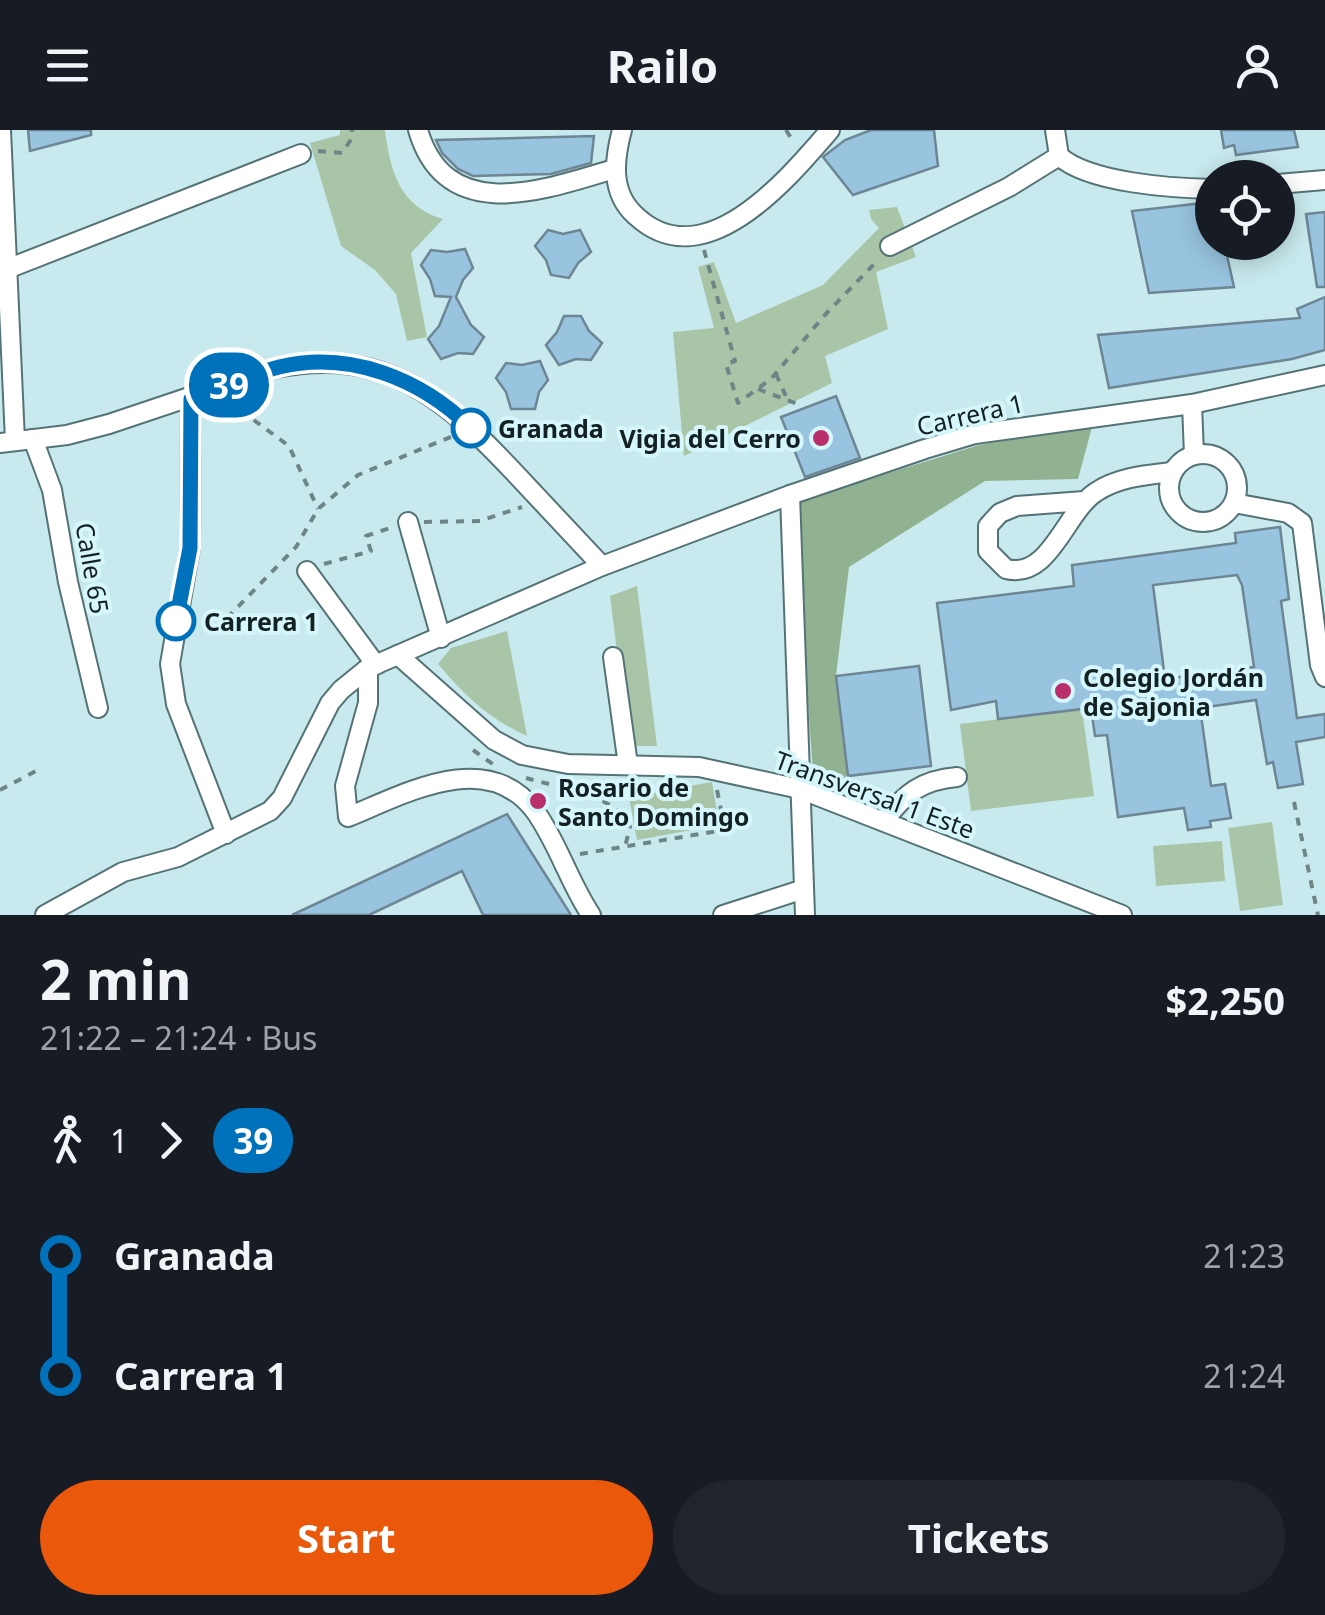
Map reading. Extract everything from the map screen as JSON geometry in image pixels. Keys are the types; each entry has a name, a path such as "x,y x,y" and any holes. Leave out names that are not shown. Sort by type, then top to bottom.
{"street":[{"name":"Calle 65","path":"1,130 16,441 52,490 68,582 98,708"},
{"path":"418,130 433,164 464,190 482,194 564,184 614,169"},
{"path":"622,130 614,169 618,190 629,210 647,227 667,235 700,236 739,219 805,160 830,130"},
{"path":"1055,130 1059,156 1072,168 1162,188 1195,189"},
{"path":"7,269 301,154"},
{"path":"890,246 1009,187 1059,156"},
{"path":"1295,183 1325,180"},
{"path":"16,441 81,432 276,368 301,363 345,365 398,377 434,396 472,429 602,566"},
{"name":"Carrera 1","path":"46,915 122,872 178,857 254,822 282,798 330,703 372,666 602,566 790,495 975,434 1192,404 1325,375"},
{"path":"191,399 190,548 170,664 176,704 226,834"},
{"path":"1192,404 1194,455"},
{"path":"1194,455 1213,455 1229,466 1237,484 1234,503 1214,521 1188,519 1170,499 1172,472 1194,455"},
{"path":"1084,500 1036,564 1013,570 992,558 986,534 1000,513 1018,506 1084,500 1120,480 1172,472"},
{"path":"790,495 805,915"},
{"path":"1234,503 1288,513 1302,523 1320,665 1325,677"},
{"path":"408,522 441,638"},
{"path":"308,571 372,666 368,703 345,786 348,817 439,782 480,779 500,785 534,810 590,915"},
{"name":"Transversal 1 Este","path":"398,655 508,750 552,762 723,770 800,789 1122,915"},
{"path":"613,657 628,765"},
{"path":"884,821 914,788 932,780 957,777"},
{"path":"723,915 804,889"}],"path":[{"path":"301,154 325,150 342,153 352,138 352,130"},
{"path":"700,236 735,361 726,364 738,402 776,374 890,246"},
{"path":"776,374 788,401"},
{"path":"758,389 800,405"},
{"path":"215,390 289,446 318,509"},
{"path":"227,618 296,548 318,509 358,475 472,429"},
{"path":"473,750 493,764"},
{"path":"0,790 36,771"},
{"path":"511,772 620,811 630,826 625,846"},
{"path":"716,787 725,830"},
{"path":"1294,802 1318,915"},
{"path":"560,858 736,828"}],"green space":[{"path":"340,130 385,130 394,173 407,196 416,206 443,219 411,253 427,337 407,341 396,294 375,270 341,246 310,143 340,135"},
{"path":"897,207 916,257 876,272 888,329 825,356 832,383 684,456 673,332 714,328 698,267 714,262 736,323 823,285 879,228 869,210"},
{"path":"1092,427 1078,479 985,481 849,567 836,676 849,783 813,772 798,501 979,445"},
{"path":"637,586 657,746 629,746 610,596"},
{"path":"507,631 527,736 478,705 438,664 451,648"},
{"path":"1082,709 1094,796 971,811 960,724"},
{"path":"712,782 719,825 637,840 629,797"},
{"path":"1272,822 1283,905 1240,911 1228,828"},
{"path":"1222,841 1225,881 1156,886 1153,846"}],"building":[{"path":"28,130 91,130 91,135 30,151"},
{"path":"871,130 934,130 938,166 853,195 823,157 845,140"},
{"path":"1221,130 1294,130 1298,147 1236,155 1234,145 1224,148"},
{"path":"594,136 591,163 551,174 473,176 458,169 442,153 436,140"},
{"path":"1195,204 1195,260 1228,260 1234,287 1149,293 1132,211"},
{"path":"1325,212 1325,287 1317,287 1306,214"},
{"path":"548,230 563,234 580,230 591,252 569,278 551,275 535,246"},
{"path":"465,249 473,268 456,297 471,325 484,337 473,354 458,353 441,359 428,339 439,326 451,297 435,296 421,265 431,250"},
{"path":"1325,297 1325,350 1292,359 1109,388 1098,335 1300,318 1297,309"},
{"path":"564,316 581,316 602,343 591,360 576,359 559,365 546,345"},
{"path":"540,361 548,380 539,392 535,409 511,409 496,378 506,363"},
{"name":"Vigia del Cerro","path":"836,396 860,458 805,477 781,417"},
{"path":"1280,527 1289,599 1281,601 1297,718 1325,714 1325,737 1296,742 1303,784 1278,788 1273,762 1267,764 1256,700 1200,708 1211,786 1225,784 1231,818 1210,821 1211,827 1188,830 1184,808 1118,817 1107,735 1095,736 1091,708 998,719 996,701 951,710 937,603 1074,586 1072,565 1236,543 1235,533","holes":["1237,575 1242,585 1254,667 1165,679 1153,585"]},
{"path":"919,666 931,766 848,776 836,676"},
{"path":"507,814 571,915 483,915 462,871 369,915 292,915"}],"bus line":[{"name":"39","path":"176,621 190,548 191,399 276,368 327,363 398,377 414,384 471,428"}],"place":[{"name":"Granada","path":"471,428"},
{"name":"Vigia del Cerro","path":"821,438"},
{"name":"Carrera 1","path":"176,621"},
{"name":"Colegio Jordán de Sajonia","path":"1063,691"},
{"name":"Rosario de Santo Domingo","path":"538,801"}]}
